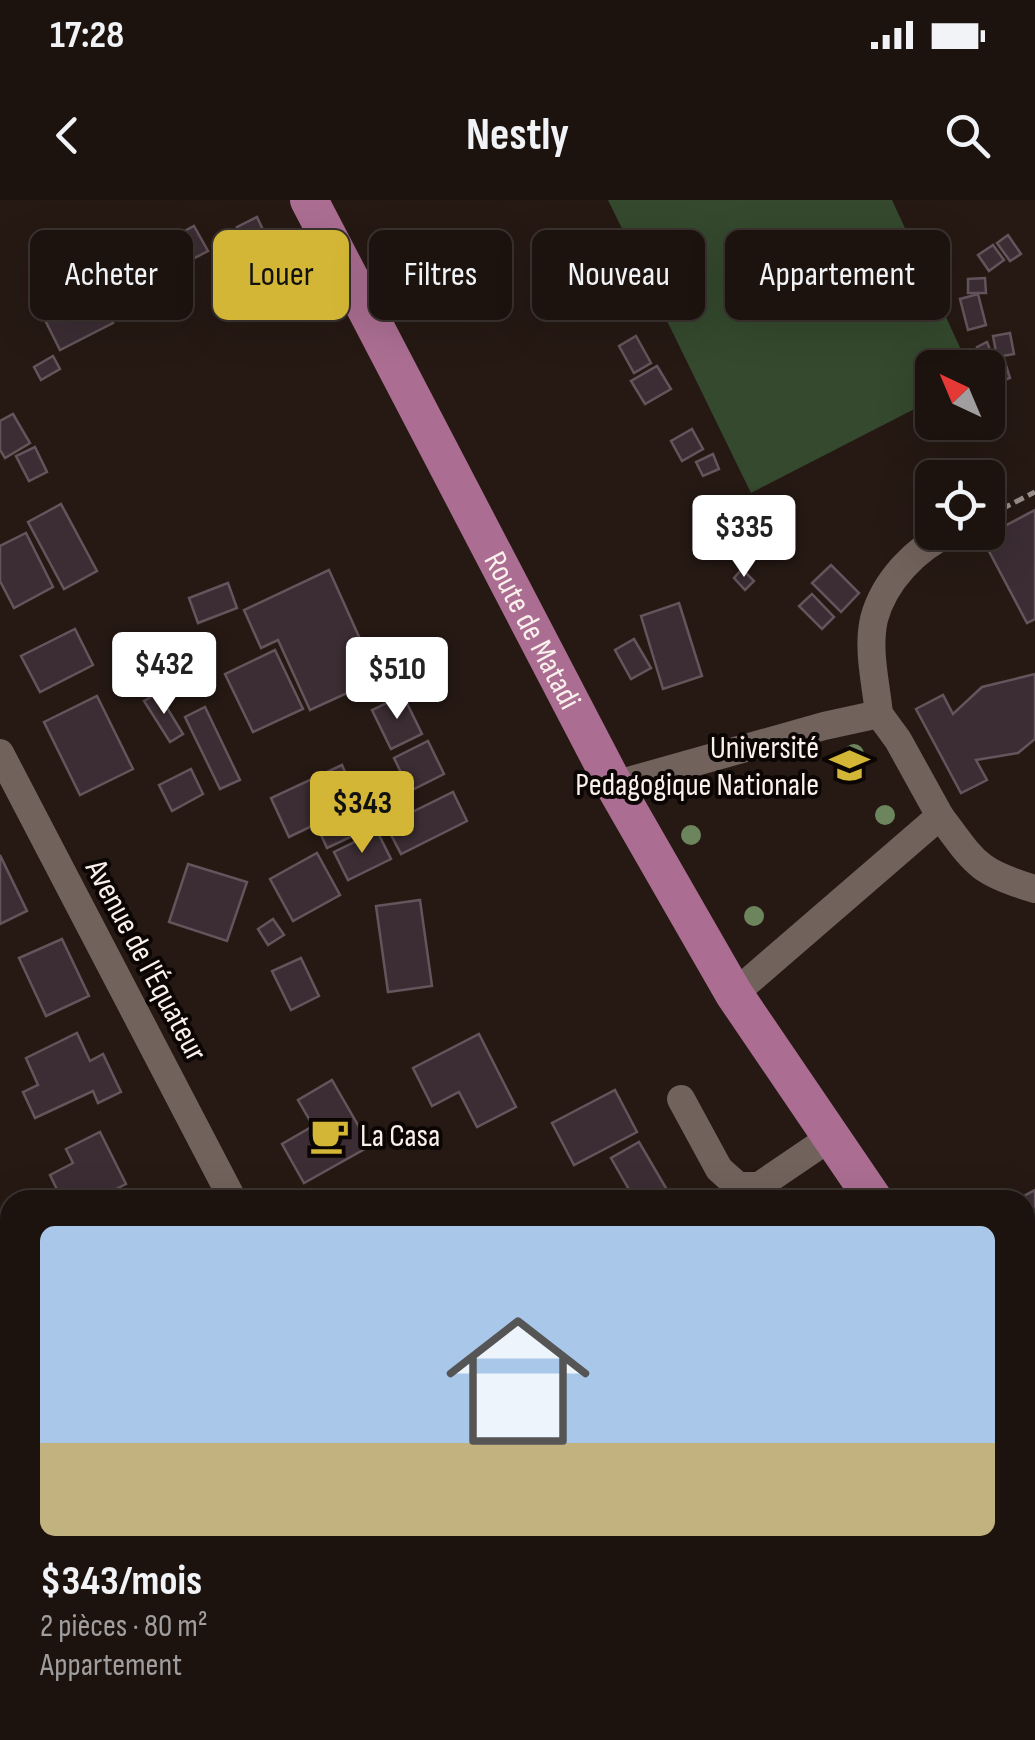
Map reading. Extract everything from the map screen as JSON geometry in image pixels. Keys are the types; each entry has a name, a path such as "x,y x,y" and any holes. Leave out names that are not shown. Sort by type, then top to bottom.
{"main road":[{"name":"Route de Matadi","path":"308,200 614,786 734,994 867,1190"}],"street":[{"path":"922,550 891,581 874,618 872,645 879,714 940,816 975,864 1035,889"},
{"path":"614,786 879,714"},
{"name":"Avenue de l'Équateur","path":"0,753 228,1190"},
{"path":"734,994 940,816"},
{"path":"681,1100 719,1170 738,1186 759,1186 831,1136"}],"path":[{"path":"1005,507 1035,492"}],"green space":[{"path":"608,200 892,200 906,230 725,230 725,320 947,320 961,350 915,350 915,409 751,493 667,320 705,320 705,230 623,230"}],"building":[{"path":"257,217 263,230 238,230 237,227"},
{"path":"194,226 208,251 193,259 193,230 187,230"},
{"path":"1008,235 1021,254 1010,261 997,243"},
{"path":"993,245 1004,260 989,271 978,255"},
{"path":"985,278 986,293 968,293 968,279"},
{"path":"978,294 986,325 968,330 960,299"},
{"path":"45,320 112,320 113,323 60,350"},
{"path":"1010,333 1014,354 1005,356 1005,350 996,350 993,336"},
{"path":"636,336 651,363 634,373 619,346"},
{"path":"987,342 990,350 978,350 977,347"},
{"path":"53,356 60,369 41,380 34,367"},
{"path":"657,366 671,389 645,404 631,381"},
{"path":"13,414 30,443 5,458 0,450 0,421"},
{"path":"692,429 703,449 682,461 671,441"},
{"path":"35,447 47,472 29,481 16,456"},
{"path":"713,454 719,469 703,476 696,462"},
{"path":"61,504 97,571 64,589 28,522"},
{"path":"1035,510 1035,619 1027,623 988,550 1005,550 1005,526"},
{"path":"26,533 53,587 14,608 0,581 0,546"},
{"path":"831,565 859,593 841,612 812,583"},
{"path":"742,569 754,581 745,590 734,578"},
{"path":"329,570 378,679 310,710 278,640 261,648 244,610"},
{"path":"228,583 237,608 198,623 189,598"},
{"path":"812,594 834,617 822,629 799,606"},
{"path":"679,603 702,676 663,689 641,616"},
{"path":"75,629 93,665 40,692 21,656"},
{"path":"634,639 651,668 631,679 615,650"},
{"path":"275,650 303,709 253,732 225,674"},
{"path":"1035,674 1035,739 1018,753 976,760 987,780 961,793 916,709 943,695 953,714 982,687"},
{"path":"158,693 183,734 170,742 144,701"},
{"path":"403,695 422,734 391,749 372,710"},
{"path":"97,696 133,769 80,795 44,722"},
{"path":"205,707 240,780 220,789 185,717"},
{"path":"428,741 444,774 410,791 394,758"},
{"path":"342,765 370,828 327,848 316,824 289,837 271,798"},
{"path":"191,769 203,794 172,811 159,785"},
{"path":"453,792 467,821 401,854 386,825"},
{"path":"377,831 391,859 348,880 334,852"},
{"path":"317,853 340,895 293,921 270,879"},
{"path":"0,855 27,911 0,924"},
{"path":"188,864 247,882 227,941 169,922"},
{"path":"420,900 432,986 388,992 376,906"},
{"path":"273,919 284,935 268,945 258,929"},
{"path":"62,939 89,996 46,1016 19,958"},
{"path":"301,958 319,996 291,1010 272,971"},
{"path":"77,1033 90,1061 103,1054 121,1092 98,1103 93,1091 35,1118 23,1092 38,1085 26,1058"},
{"path":"479,1034 516,1107 477,1127 459,1092 432,1106 413,1068"},
{"name":"La Casa","path":"332,1080 370,1146 304,1183 282,1144 313,1126 298,1100"},
{"path":"615,1090 637,1132 574,1165 552,1123"},
{"path":"100,1132 126,1184 114,1190 57,1190 50,1175 73,1163 66,1149"},
{"path":"639,1142 667,1190 629,1190 611,1158"}],"place":[{"name":"Université Pedagogique Nationale","path":"849,765"},
{"name":"La Casa","path":"330,1135"}]}
